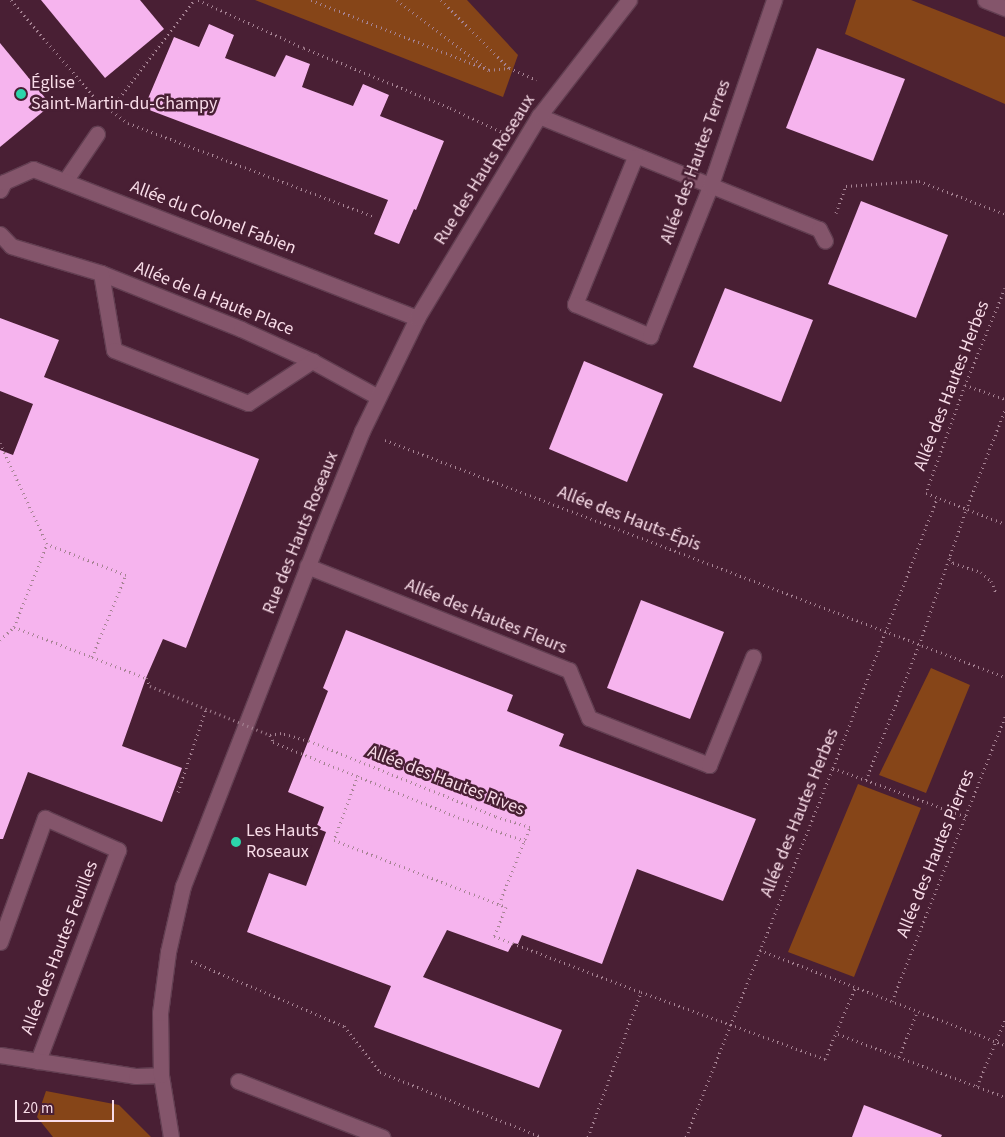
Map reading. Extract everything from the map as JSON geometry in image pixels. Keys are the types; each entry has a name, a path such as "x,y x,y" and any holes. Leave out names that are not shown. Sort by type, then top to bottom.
{"street":[{"name":"Rue des Hauts Roseaux","path":"171,1137 161,1076 160,1013 168,952 183,886 307,566 362,431 417,318 539,116 558,89 629,0"},
{"name":"Allée des Hautes Terres","path":"635,157 575,304 650,336 710,187 774,0"},
{"path":"985,0 1005,8"},
{"path":"539,116 635,157 819,230 825,241"},
{"path":"65,181 96,134"},
{"name":"Allée du Colonel Fabien","path":"1,183 33,169 417,318"},
{"name":"Allée de la Haute Place","path":"0,234 11,246 102,273 241,329 312,361 378,397"},
{"path":"102,273 114,350 248,403 312,361"},
{"name":"Allée des Hautes Fleurs","path":"307,566 569,670 588,718 709,765 753,656"},
{"name":"Allée des Hautes Feuilles","path":"0,942 45,818 118,850 38,1061"},
{"path":"0,1055 136,1076 161,1076"},
{"path":"238,1081 382,1137"}],"path":[{"path":"12,0 96,99 128,123 373,216"},
{"path":"110,110 194,0"},
{"path":"198,0 304,48 450,108 523,142"},
{"path":"311,0 489,70 509,68"},
{"path":"397,0 489,70"},
{"path":"441,0 509,68 558,89"},
{"path":"825,241 846,186 919,181 1005,214"},
{"name":"Allée des Hautes Herbes","path":"686,1137 938,498 926,493 965,385 1005,288"},
{"path":"965,385 1005,399"},
{"path":"866,780 919,645 966,510 1005,410"},
{"name":"Allée des Hauts-Épis","path":"362,431 1005,677"},
{"path":"0,443 47,544 126,575 92,657"},
{"path":"938,498 1005,524"},
{"path":"0,640 14,628 47,544"},
{"path":"949,558 953,563 981,572 991,581 996,593"},
{"name":"Allée des Hautes Rives","path":"14,628 146,678 150,686 270,735 281,733 309,741 486,813 530,827 499,904 506,907 494,936 826,1060 838,1034"},
{"path":"178,792 206,709"},
{"name":"Allée des Hautes Pierres","path":"892,1001 967,817 1005,717"},
{"path":"270,735 273,742 463,819 525,841"},
{"path":"833,768 967,817"},
{"path":"358,775 334,840 499,904"},
{"path":"760,950 1005,1045"},
{"path":"168,952 344,1026 380,1072 542,1137"},
{"path":"855,988 838,1034 1005,1097"},
{"path":"588,1137 641,992"},
{"path":"899,1056 918,1012"},
{"path":"977,1086 1005,1020"}],"shaded area":[{"path":"255,0 467,0 518,55 503,97"},
{"path":"856,0 911,0 1005,37 1005,104 845,34"},
{"path":"931,668 970,685 926,793 879,775"},
{"path":"858,784 921,808 854,977 788,952"},
{"path":"46,1091 119,1105 151,1137 53,1137 37,1117"}],"building":[{"path":"41,0 140,0 164,29 105,78"},
{"path":"209,24 234,35 225,58 275,77 286,55 310,64 302,87 353,106 363,84 389,95 380,116 444,141 416,210 414,209 399,244 374,234 388,200 144,108 174,37 199,47"},
{"name":"Église Saint-Martin-du-Champy","path":"0,43 51,105 0,147"},
{"path":"817,48 905,79 873,161 786,128"},
{"path":"861,201 948,235 916,318 828,284"},
{"path":"725,288 813,320 781,402 693,367"},
{"path":"0,318 59,340 44,377 259,459 186,648 163,639 146,678 122,746 182,768 162,822 28,772 3,839 0,839 0,450 13,455 33,404 0,391"},
{"path":"584,361 663,394 627,482 549,449"},
{"path":"641,600 724,632 690,719 607,688"},
{"path":"346,630 513,695 507,711 564,734 559,746 756,819 723,901 637,869 602,964 522,935 518,944 513,943 508,952 447,930 423,977 562,1030 539,1088 374,1027 391,986 247,932 269,873 306,886 326,832 316,828 324,807 288,792 328,691 323,688"},
{"path":"864,1105 942,1135 941,1137 852,1137"}],"place":[{"name":"Église Saint-Martin-du-Champy","path":"21,94"},
{"name":"Les Hauts Roseaux","path":"236,842"}]}
